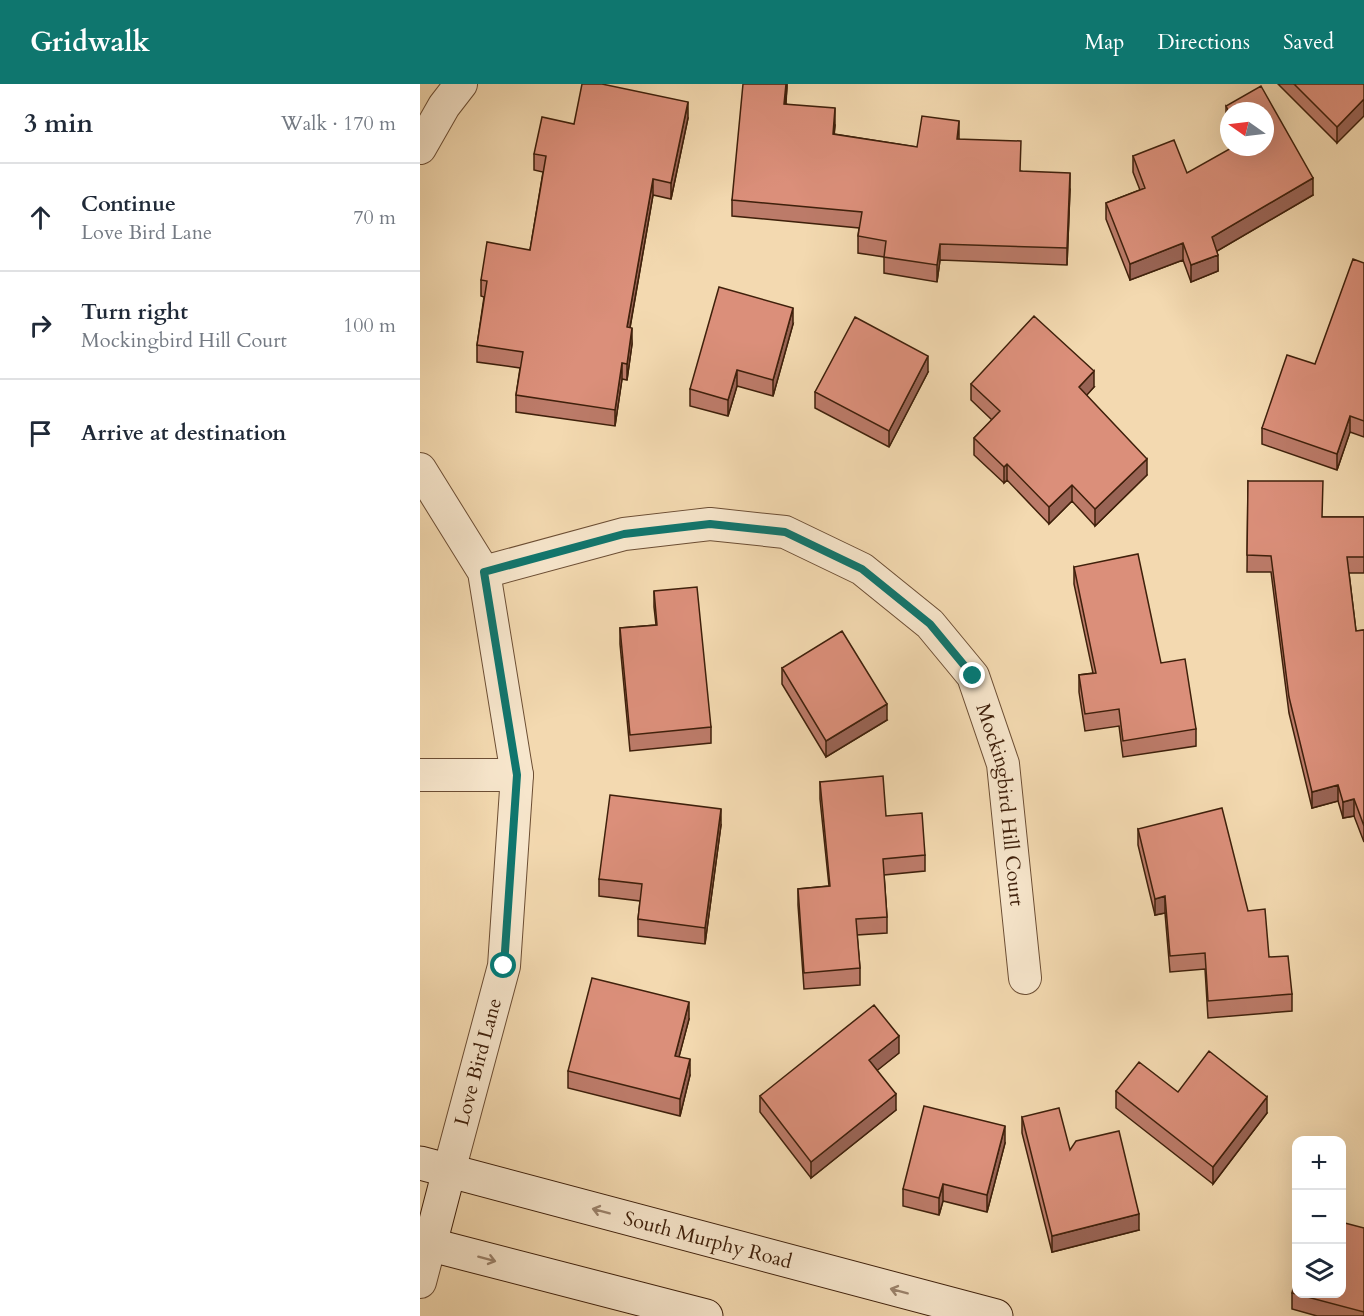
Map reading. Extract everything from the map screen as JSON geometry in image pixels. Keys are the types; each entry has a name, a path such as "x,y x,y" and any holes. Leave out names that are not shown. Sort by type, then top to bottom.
{"main road":[{"path":"434,1167 425,1243 706,1316"},
{"name":"South Murphy Road","path":"434,1167 996,1316"}],"street":[{"path":"420,148 444,106 461,84"},
{"name":"Love Bird Lane","path":"420,469 484,572 517,775 504,966 434,1167"},
{"name":"Mockingbird Hill Court","path":"484,572 624,534 710,524 785,532 862,569 930,624 973,676 1003,764 1025,978"},
{"path":"420,775 517,775"},
{"path":"420,1282 425,1243"}],"building":[{"path":"582,84 602,84 688,102 671,183 653,179 627,327 632,328 627,364 622,363 615,410 516,395 523,352 477,345 487,281 481,280 487,242 530,250 546,156 534,154 542,117 574,124"},
{"path":"743,84 786,84 784,104 835,108 833,134 917,147 922,116 959,121 957,139 1021,141 1020,171 1070,173 1067,248 940,244 937,265 884,257 886,241 858,236 862,212 732,200"},
{"path":"1294,84 1364,84 1364,99 1337,127"},
{"path":"1261,86 1270,102 1233,102"},
{"path":"1274,109 1313,178 1212,237 1218,255 1191,265 1183,243 1130,264 1106,203 1145,188 1133,156 1174,140 1187,173 1220,154 1274,156"},
{"path":"1353,259 1364,263 1364,421 1350,416 1337,454 1262,428 1287,355 1315,364"},
{"path":"719,287 793,308 773,380 737,370 728,400 690,389"},
{"path":"1034,316 1094,371 1079,387 1147,459 1095,509 1072,485 1049,507 1007,464 1004,467 974,438 1000,411 971,384"},
{"path":"855,317 928,356 889,431 815,392"},
{"path":"1248,481 1323,481 1322,517 1364,517 1364,557 1347,557 1356,631 1364,630 1364,826 1354,799 1343,802 1338,785 1312,792 1289,697 1271,556 1247,555"},
{"path":"1138,554 1161,663 1185,659 1196,729 1123,741 1119,709 1085,714 1079,675 1096,673 1074,567"},
{"path":"697,587 711,727 630,735 620,628 657,625 654,591"},
{"path":"842,631 887,704 826,741 782,668"},
{"path":"883,776 886,816 922,813 925,855 883,859 887,917 856,919 860,968 804,973 798,889 830,886 820,782"},
{"path":"610,795 721,809 705,928 638,919 642,884 599,879"},
{"path":"1222,808 1248,911 1265,909 1269,957 1288,956 1292,994 1208,1001 1205,953 1170,956 1165,896 1155,899 1138,829"},
{"path":"592,978 689,1002 675,1056 690,1059 680,1099 568,1071"},
{"path":"874,1005 899,1036 869,1060 896,1094 811,1162 760,1096"},
{"path":"1209,1051 1267,1097 1213,1167 1116,1091 1139,1062 1178,1092"},
{"path":"924,1106 1005,1126 987,1195 943,1184 939,1198 903,1189"},
{"path":"1059,1108 1070,1150 1076,1141 1119,1131 1139,1214 1052,1236 1022,1117"},
{"path":"1346,1223 1364,1228 1364,1312 1311,1298 1346,1298"}],"route":[{"path":"504,966 517,775 484,572 624,534 710,524 785,532 862,569 930,624 973,676"}]}
